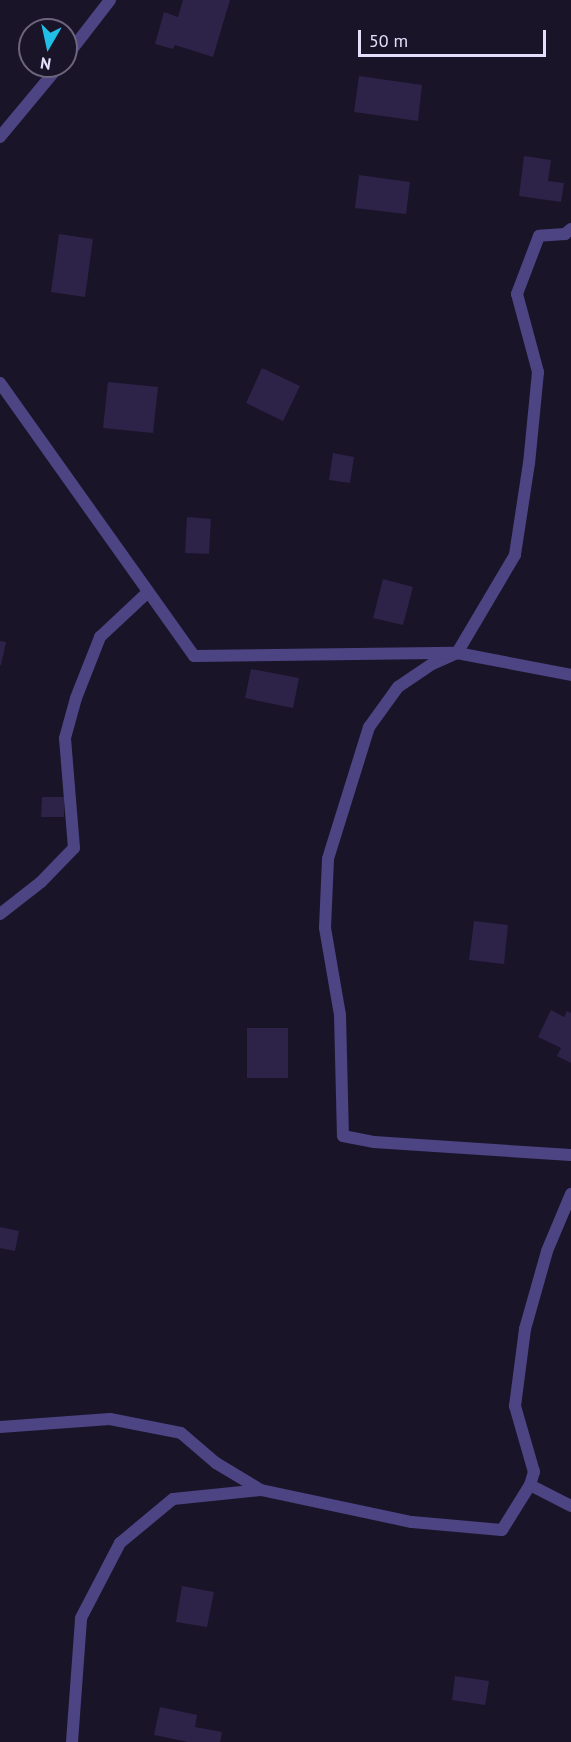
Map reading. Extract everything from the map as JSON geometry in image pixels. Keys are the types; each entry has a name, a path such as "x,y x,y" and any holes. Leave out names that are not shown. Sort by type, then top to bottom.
{"street":[{"path":"78,41 110,0"},
{"path":"0,137 49,78"},
{"path":"571,229 565,234 540,236 517,294 538,372 529,463 515,555 457,652 432,664 398,687 369,727 328,859 325,928 340,1016 343,1136 374,1142 571,1155"},
{"path":"0,382 194,656 457,652 571,675"},
{"path":"0,914 41,882 74,848 65,738 76,698 100,637 148,592"},
{"path":"72,1742 81,1618 120,1543 173,1499 261,1490 412,1522 502,1530 530,1485 534,1472 515,1406 525,1329 547,1251 571,1194"},
{"path":"0,1427 110,1419 181,1433 216,1462 261,1490"},
{"path":"530,1485 571,1506"}],"building":[{"path":"183,0 230,0 213,57 175,45 173,49 155,44 164,12 178,17"},
{"path":"359,76 422,85 418,121 354,112"},
{"path":"524,156 551,160 548,181 564,183 561,202 519,196"},
{"path":"359,175 410,182 406,214 355,208"},
{"path":"59,234 93,239 85,297 51,292"},
{"path":"262,368 300,386 283,421 246,403"},
{"path":"108,382 158,387 153,433 103,428"},
{"path":"333,453 354,457 350,483 329,480"},
{"path":"187,517 211,519 209,554 185,553"},
{"path":"383,579 413,587 403,625 373,618"},
{"path":"0,641 6,642 1,665 0,665"},
{"path":"251,669 299,678 293,708 245,698"},
{"path":"42,797 64,797 64,817 41,817"},
{"path":"474,921 508,925 504,964 469,960"},
{"path":"551,1010 564,1017 567,1011 571,1013 571,1063 557,1056 561,1048 538,1037"},
{"path":"247,1028 288,1028 288,1078 247,1078"},
{"path":"0,1227 19,1231 15,1251 0,1248"},
{"path":"182,1586 214,1592 207,1627 176,1622"},
{"path":"455,1676 489,1681 485,1705 452,1700"},
{"path":"160,1707 197,1715 195,1727 222,1732 220,1742 188,1742 154,1735"}]}
